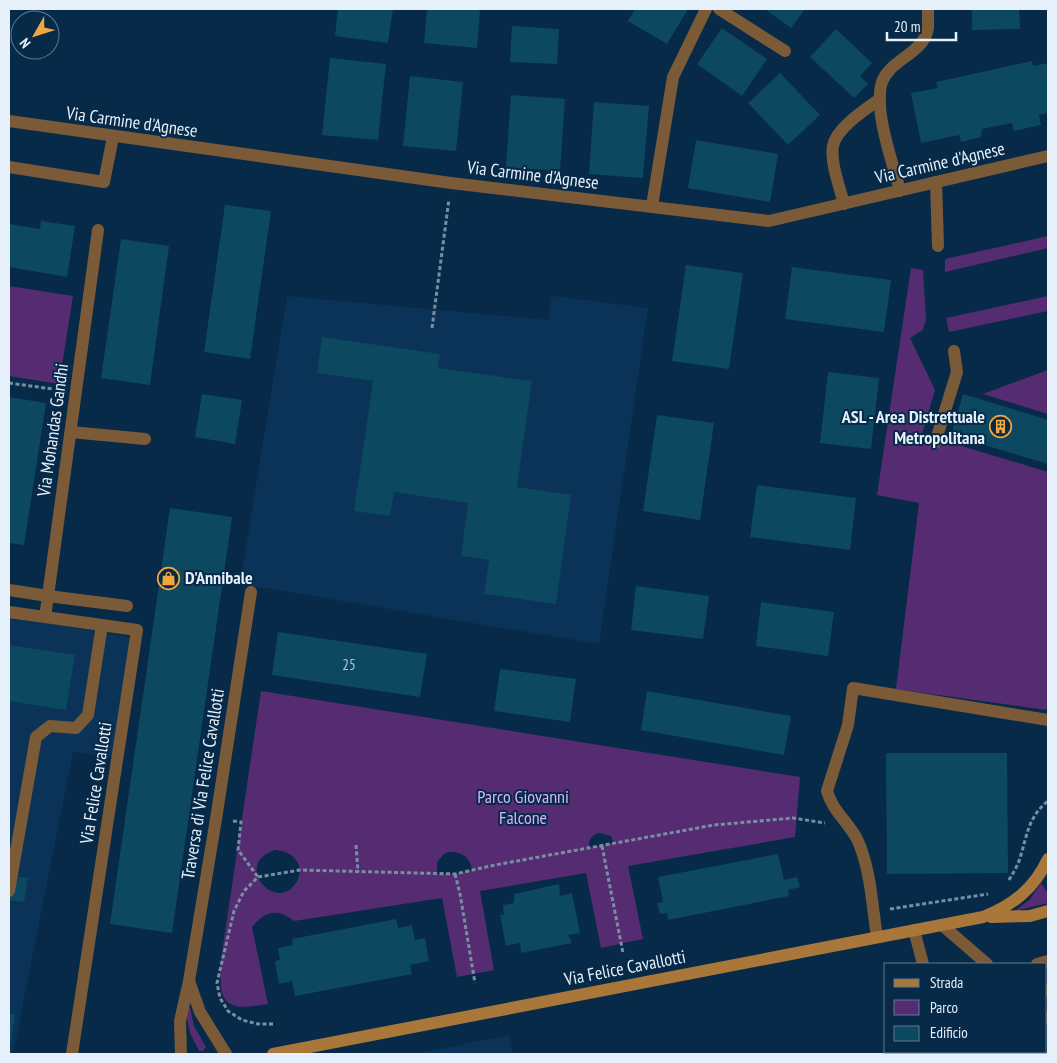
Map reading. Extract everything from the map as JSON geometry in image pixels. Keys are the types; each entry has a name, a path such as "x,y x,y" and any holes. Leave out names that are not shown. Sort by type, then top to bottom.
{"main road":[{"name":"Via Felice Cavallotti","path":"273,1054 983,917 1004,909 1021,896 1044,868 1048,859"},
{"name":"Via Felice Cavallotti","path":"983,917 1030,916 1048,911"}],"street":[{"path":"652,206 672,77 706,9"},
{"path":"719,9 785,51"},
{"path":"900,191 880,114 882,82 890,70 914,51 924,38 928,29 928,9"},
{"path":"844,204 832,156 832,145 835,138 851,121 880,99"},
{"name":"Via Carmine d'Agnese","path":"9,122 451,184 768,221 1048,156"},
{"path":"9,167 104,182 113,137"},
{"path":"936,182 938,246"},
{"name":"Via Mohandas Gandhi","path":"48,596 98,230"},
{"path":"935,443 957,372 954,351"},
{"path":"71,432 145,439"},
{"path":"9,590 128,606"},
{"name":"Traversa di Via Felice Cavallotti","path":"180,1054 180,1021 189,981 252,592"},
{"path":"45,616 48,596"},
{"name":"Via Felice Cavallotti","path":"9,612 137,630 72,1054"},
{"path":"9,891 36,737 50,726 76,728 88,715 102,625"},
{"path":"877,937 863,854 857,839 835,808 827,790 848,725 853,688 1048,720"},
{"path":"942,925 986,963"},
{"path":"914,930 923,963"},
{"name":"Traversa di Via Felice Cavallotti","path":"189,981 200,1012 226,1054"}],"path":[{"path":"432,328 451,184"},
{"path":"9,383 76,392"},
{"path":"1002,885 1009,880 1020,859 1029,824 1048,801"},
{"path":"274,1024 258,1024 242,1020 228,1011 220,998 217,983 234,911 244,891 258,877 300,870 454,874 495,864 714,825 793,818 828,824"},
{"path":"216,819 241,822 238,850 258,877"},
{"path":"356,845 358,872"},
{"path":"602,846 623,953"},
{"path":"454,874 460,894 475,983"},
{"path":"872,912 990,894"}],"shaded area":[{"path":"287,296 548,320 552,296 648,308 599,644 240,584"},
{"path":"9,616 133,638 115,757 73,752 13,1054 9,1054"},
{"path":"510,1035 513,1054 412,1054"}],"green space":[{"path":"1048,236 1048,248 945,272 945,259"},
{"path":"911,268 923,270 926,319 923,330 910,338 935,390 922,434 1048,472 1048,702 1046,710 896,689 919,503 877,495"},
{"path":"9,286 73,296 59,384 9,376"},
{"path":"1048,296 1048,311 949,332 946,318"},
{"path":"1048,370 1048,414 983,394"},
{"name":"Parco Giovanni Falcone","path":"261,691 800,777 795,837 628,866 643,939 601,948 586,873 480,891 494,970 457,977 442,898 294,921 282,914 276,913 262,917 252,927 268,1004 242,1007 230,1003 222,993 220,966","holes":["599,833 611,836 614,843 589,848 591,838","275,850 286,852 295,859 300,869 299,875 297,881 289,890 280,893 270,891 262,884 257,876 257,866 262,857","455,852 462,855 468,859 472,870 454,874 437,874 437,862 445,853"]},
{"path":"1041,883 1048,893 1048,903 1015,911 1030,899"},
{"path":"190,1007 194,1026 206,1047 203,1051 199,1051 190,1033 185,1010"}],"building":[{"path":"338,9 393,9 388,43 335,36"},
{"path":"427,9 480,9 477,48 424,43"},
{"path":"635,9 688,9 667,44 628,21"},
{"path":"765,9 805,9 791,28"},
{"path":"972,9 1019,9 1020,29 972,30"},
{"path":"512,26 559,29 557,64 510,62"},
{"path":"722,28 767,59 742,96 697,64"},
{"path":"836,29 872,63 860,76 868,84 854,98 810,57"},
{"path":"330,58 386,64 378,140 322,135"},
{"path":"1032,61 1033,66 1048,63 1048,113 1039,115 1041,125 1014,131 1012,123 982,129 981,137 961,142 959,135 921,143 911,93 938,88 936,82"},
{"path":"780,73 820,115 788,145 748,103"},
{"path":"410,76 463,82 456,151 403,146"},
{"path":"511,95 565,99 560,171 506,167"},
{"path":"594,102 649,106 643,178 589,174"},
{"path":"696,140 778,154 770,202 688,188"},
{"path":"225,205 271,211 250,359 204,352"},
{"path":"41,221 75,226 67,277 9,267 9,224 40,229"},
{"path":"121,239 169,246 150,385 101,378"},
{"path":"686,265 743,273 729,369 672,361"},
{"path":"792,267 891,280 884,332 785,319"},
{"path":"322,337 440,354 438,368 532,381 517,487 571,495 556,604 484,594 489,560 461,556 468,503 394,492 390,516 354,511 373,381 317,373"},
{"path":"828,372 879,378 871,449 820,443"},
{"path":"202,394 242,400 235,444 195,437"},
{"name":"ASL - Area Distrettuale Metropolitana","path":"963,394 1048,420 1048,464 951,435"},
{"path":"9,397 46,403 24,545 9,543"},
{"path":"657,415 714,423 700,520 643,511"},
{"path":"757,485 856,498 850,550 750,537"},
{"path":"170,508 232,517 172,933 110,924"},
{"path":"636,586 709,596 703,639 631,630"},
{"path":"761,602 834,612 828,656 756,646"},
{"path":"278,632 427,654 420,697 272,675"},
{"path":"9,645 75,655 66,710 9,701"},
{"path":"500,669 576,679 570,722 494,711"},
{"path":"647,691 791,716 784,755 641,730"},
{"path":"886,753 1007,753 1008,873 887,874"},
{"path":"778,854 784,880 797,877 800,887 788,890 789,896 668,920 667,913 660,914 657,903 663,902 658,877"},
{"path":"13,876 28,878 24,902 9,900"},
{"path":"559,884 560,896 572,893 580,933 568,935 572,943 521,953 520,943 506,946 500,915 504,915 503,905 514,903 514,894"},
{"path":"396,919 398,928 412,925 415,940 425,938 429,961 410,965 412,974 295,996 292,981 279,984 275,961 280,960 278,948 293,945 292,939"},
{"path":"9,1013 15,1015 10,1047 9,1047"}],"place":[{"name":"ASL - Area Distrettuale Metropolitana","path":"1001,427"},
{"name":"D'Annibale","path":"169,578"}]}
